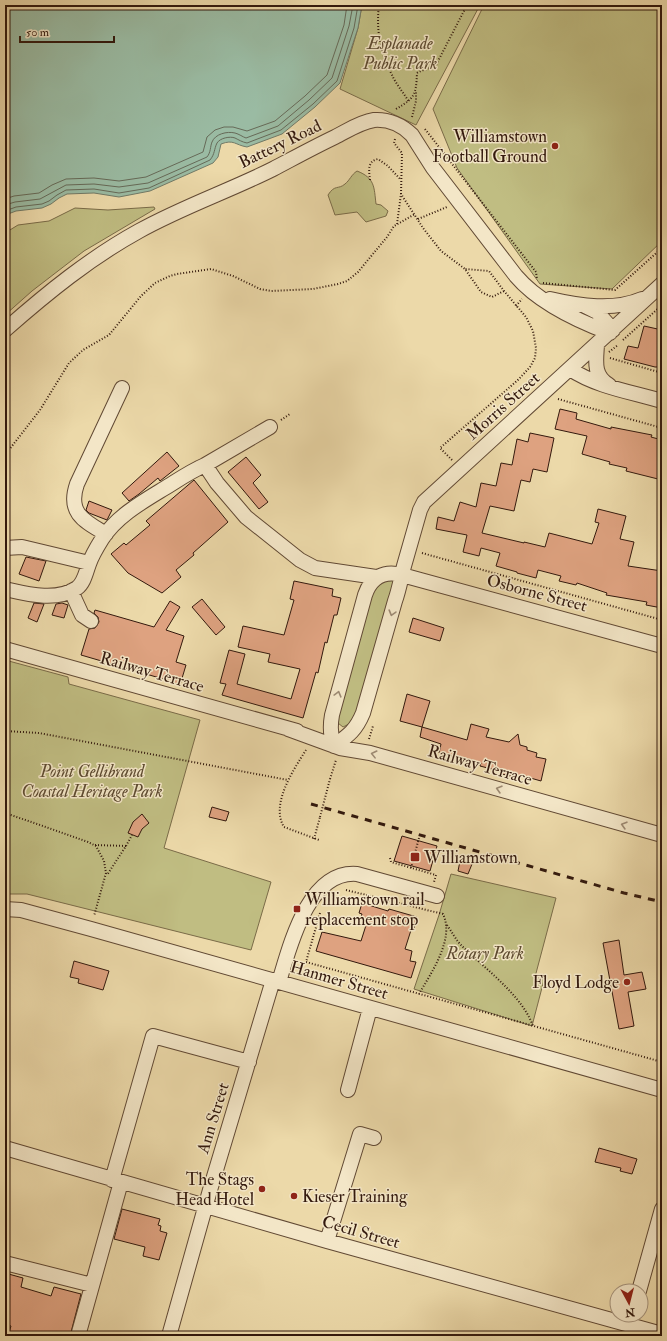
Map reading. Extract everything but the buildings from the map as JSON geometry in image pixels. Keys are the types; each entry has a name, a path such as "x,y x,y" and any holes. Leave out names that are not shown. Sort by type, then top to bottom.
{"street":[{"name":"Battery Road","path":"5,330 79,269 107,250 159,220 270,170 364,123 374,120 382,120 395,123 412,135 441,179 516,276 536,284 558,307 589,325 611,331"},
{"name":"Battery Road","path":"536,284 546,298 577,304 619,306 632,304 648,297"},
{"name":"Morris Street","path":"334,746 358,726 363,713 408,577 421,507 432,494 597,345 662,284"},
{"name":"Battery Road","path":"577,304 595,310 611,331"},
{"path":"578,318 583,324 587,338 587,348 583,357"},
{"path":"597,345 597,373 603,381 613,387"},
{"path":"570,369 585,378 662,401"},
{"path":"106,534 80,517 76,510 73,496 77,484 122,388"},
{"path":"5,589 47,596 71,591 76,588 80,584 98,545 121,518 135,506 192,471 270,427"},
{"path":"205,465 217,483 246,517 300,560 315,568 376,577 390,573 408,577"},
{"path":"5,548 22,546 89,563"},
{"path":"334,746 330,729 332,715 364,595 368,586 376,577"},
{"name":"Osborne Street","path":"408,577 662,646"},
{"path":"71,591 81,613 91,621"},
{"name":"Railway Terrace","path":"5,649 288,729 322,735 327,730 332,715"},
{"name":"Railway Terrace","path":"288,729 334,746 370,753 662,835"},
{"name":"Ann Street","path":"169,1336 205,1206 249,1062 276,981 303,913 316,895 335,878 347,874 357,874 437,896"},
{"name":"Hanmer Street","path":"5,908 22,910 84,927 662,1090"},
{"path":"348,1090 370,1008"},
{"path":"78,1336 92,1285 153,1036 249,1062"},
{"path":"327,1241 360,1134 374,1138"},
{"name":"Cecil Street","path":"5,1148 327,1241 662,1334"},
{"path":"641,1283 662,1209"},
{"path":"5,1263 92,1285"}],"path":[{"path":"378,5 377,18 379,41 392,76 402,89 408,102"},
{"path":"397,224 401,194 402,153 394,143 394,138 409,117 412,118 416,102 417,73 424,69 433,68 436,66 466,5"},
{"path":"398,113 393,110 408,102 416,91"},
{"path":"422,126 536,272 536,284 615,290 662,248"},
{"path":"370,180 370,163 378,159 388,166 401,180"},
{"path":"401,194 423,228 441,251 465,269 481,292 492,297 504,291"},
{"path":"418,219 434,212"},
{"path":"5,456 40,410 69,363 83,350 109,335 141,296 155,283 177,274 211,269 233,276 266,290 279,292 323,288 343,283 351,278 364,265 394,226 415,214"},
{"path":"460,469 440,448 519,379 530,367 535,358 536,348 534,331 526,317 504,291 489,270 465,269"},
{"path":"662,305 605,357 662,373"},
{"path":"563,394 558,399 662,428"},
{"path":"408,577 422,553 662,620"},
{"path":"368,744 374,722"},
{"path":"5,731 39,733 288,780"},
{"path":"313,739 288,780 282,797 280,810 283,825 318,840"},
{"path":"314,839 336,760"},
{"path":"5,813 94,845 126,846"},
{"path":"98,901 106,876 132,835"},
{"path":"411,868 419,838"},
{"path":"94,845 98,849 104,861 106,876"},
{"path":"344,890 443,914 446,924 460,944 525,1008 533,1026"},
{"path":"321,909 306,962 662,1062"},
{"path":"419,994 444,945 446,924"}],"green space":[{"name":"Esplanade Public Park","path":"362,5 480,5 416,125 340,89 358,28"},
{"name":"Williamstown Football Ground","path":"484,5 662,5 662,241 612,289 540,284 457,168 433,109"},
{"path":"357,171 370,180 374,188 376,204 381,205 388,211 386,216 366,222 357,212 335,215 328,195 333,189 343,186"},
{"path":"154,207 155,209 84,251 32,291 5,315 5,233 18,225 49,221 75,208 108,210"},
{"path":"384,580 392,580 394,583 359,709 349,724 343,727 338,723 337,718 371,591"},
{"name":"Point Gellibrand Coastal Heritage Park","path":"5,660 68,677 69,684 200,720 164,848 271,882 251,950 27,894 5,894"},
{"name":"Rotary Park","path":"451,874 556,898 535,977 544,980 532,1026 414,989"}],"water":[{"path":"5,5 362,5 358,28 340,83 315,107 282,134 247,147 232,142 221,144 218,157 213,163 150,191 119,197 94,193 67,194 42,208 16,211 5,217"}],"railway":[{"path":"311,804 624,893 662,902"}],"place":[{"name":"Williamstown Football Ground","path":"555,146"},
{"name":"Williamstown","path":"415,857"},
{"name":"Williamstown rail replacement stop","path":"297,909"},
{"name":"Floyd Lodge","path":"627,982"},
{"name":"The Stags Head Hotel","path":"262,1189"},
{"name":"Kieser Training","path":"294,1196"}]}
